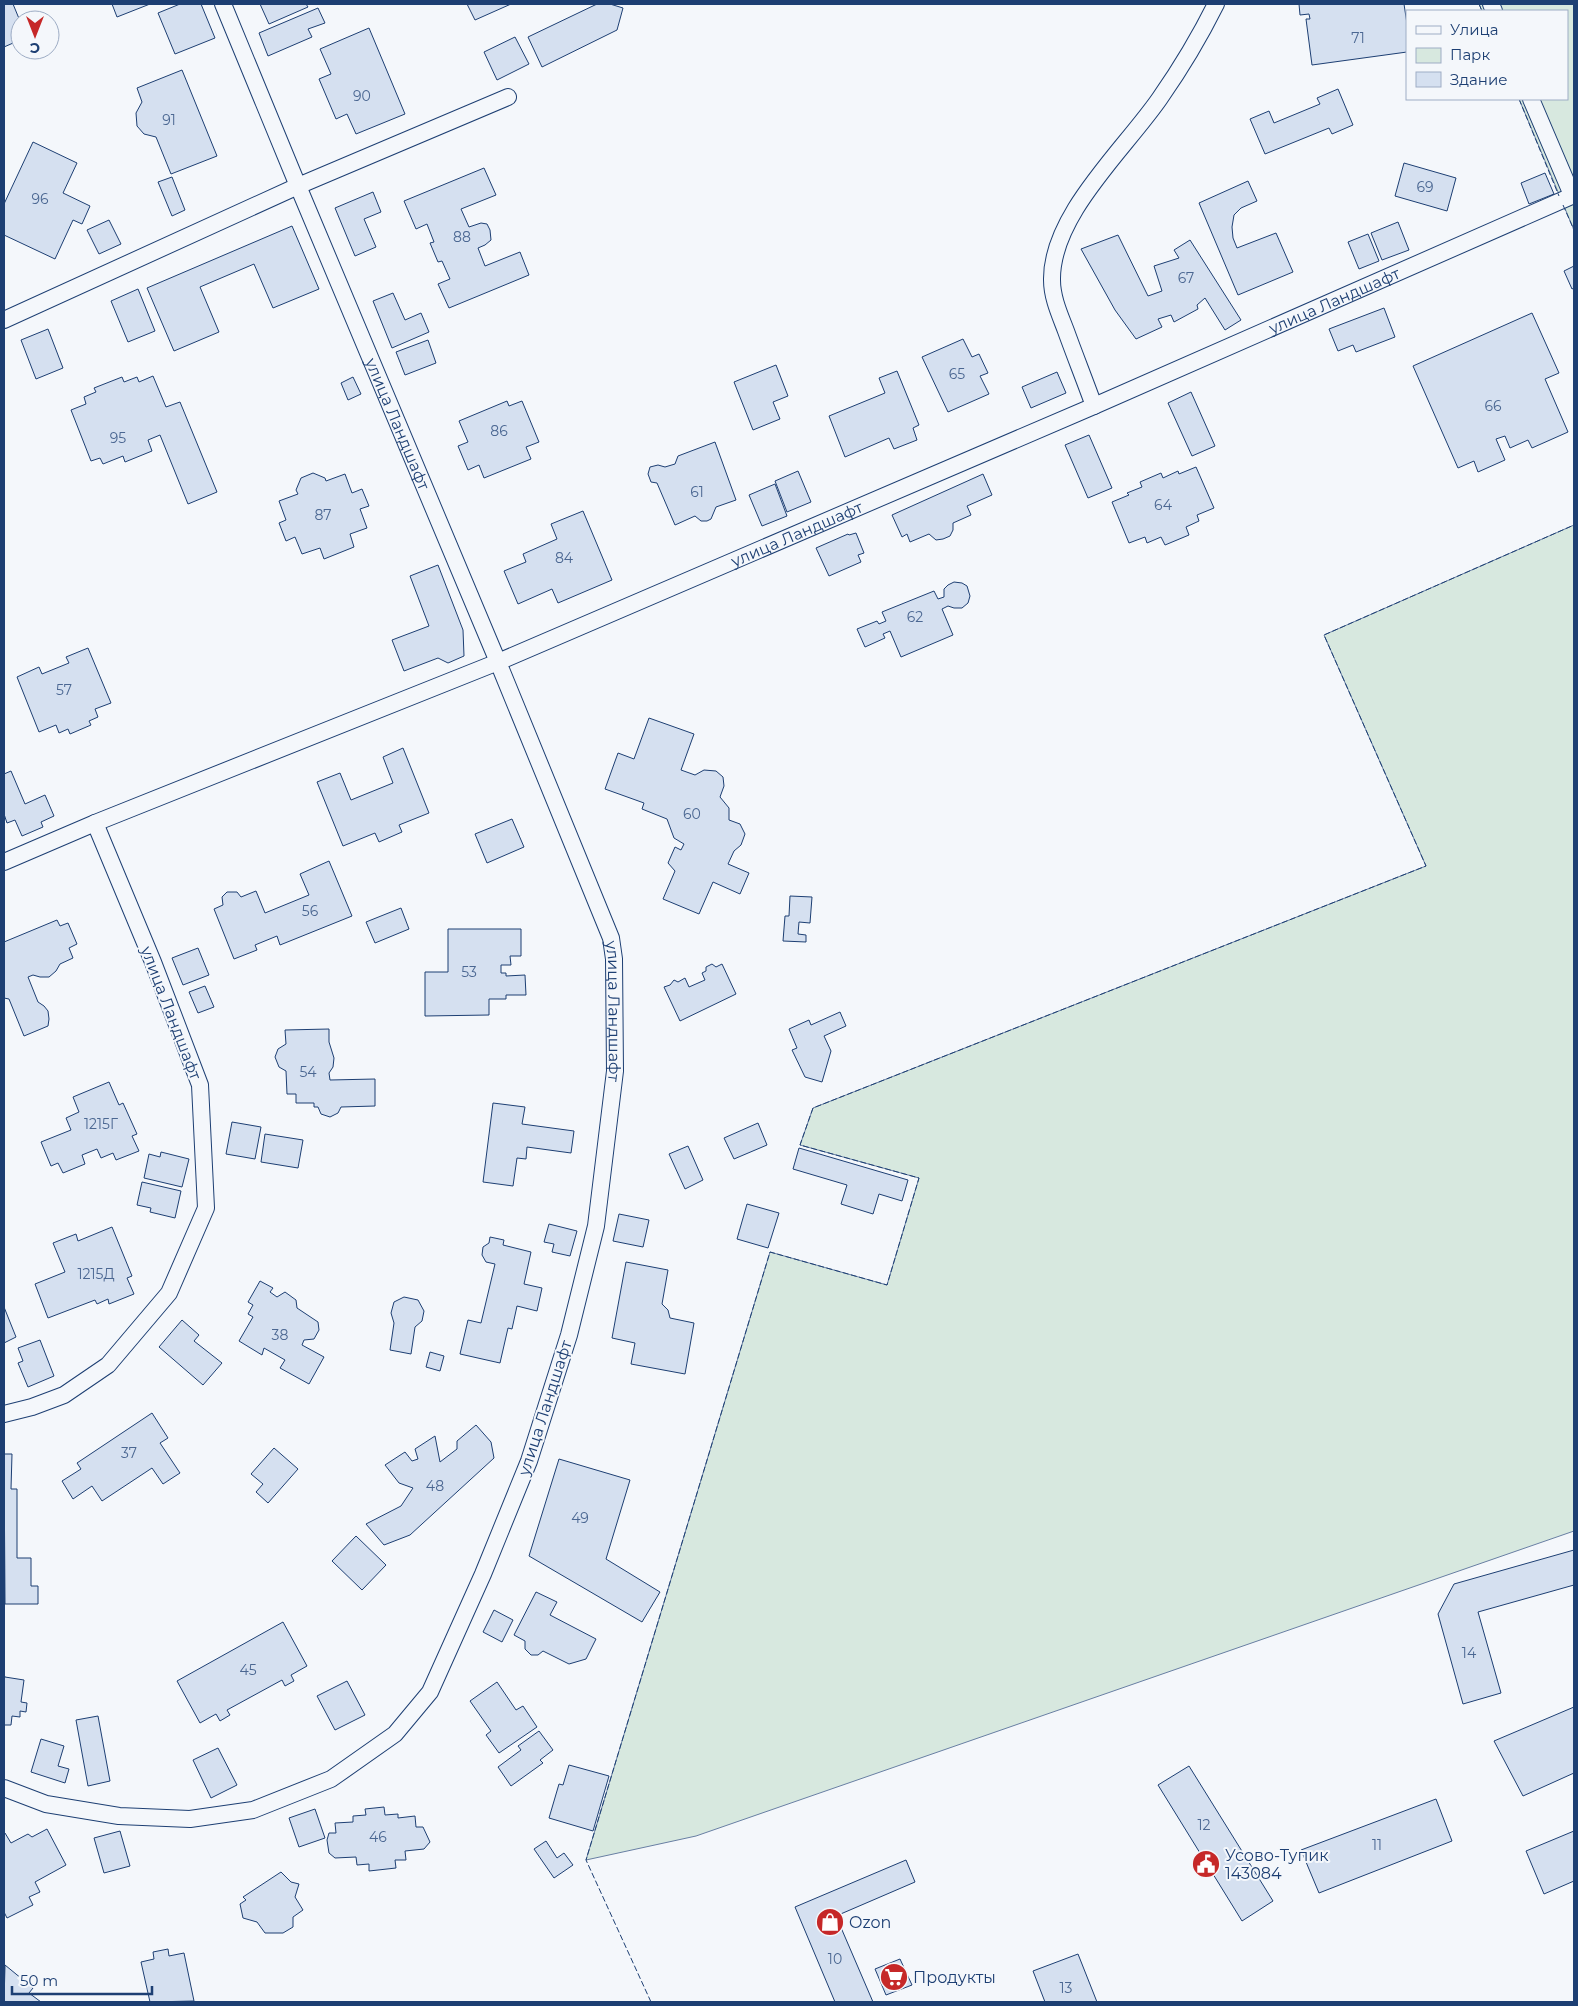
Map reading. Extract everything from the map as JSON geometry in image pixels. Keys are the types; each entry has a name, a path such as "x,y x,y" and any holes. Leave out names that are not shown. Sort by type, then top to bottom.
{"street":[{"name":"улица Ландшафт","path":"4,1788 46,1804 119,1816 190,1818 253,1810 331,1779 395,1734 430,1692 483,1574 528,1461 569,1335 596,1226 614,1071 614,959 611,938 498,662 223,4"},
{"path":"1094,406 1055,302 1052,264 1062,235 1087,191 1160,99 1204,29 1216,4"},
{"path":"4,320 298,186 508,97"},
{"path":"1531,100 1573,195"},
{"name":"улица Ландшафт","path":"4,862 95,823 498,662 1094,406 1573,195"},
{"name":"улица Ландшафт","path":"4,1414 32,1407 64,1395 108,1365 169,1293 206,1208 200,1085 95,823"}],"green space":[{"path":"1479,4 1574,4 1574,230 1519,100 1568,100 1568,10 1482,10"},
{"path":"1574,525 1574,1531 696,1836 586,1860 770,1252 887,1285 919,1178 800,1145 813,1108 1426,866 1324,635"}],"building":[{"path":"4,4 13,4 15,10 10,10 10,44 4,47"},
{"path":"112,4 150,4 117,17"},
{"path":"180,4 201,4 215,38 175,54 158,13"},
{"path":"260,4 306,4 308,7 269,24"},
{"path":"467,4 511,4 475,20"},
{"path":"597,4 610,4 623,8 617,30 542,67 528,37"},
{"path":"1299,4 1404,4 1406,52 1312,65 1306,19 1310,19 1309,14 1300,15"},
{"path":"318,8 325,23 308,29 312,37 268,56 259,33"},
{"path":"369,28 405,114 356,134 347,114 336,119 319,79 331,74 320,49"},
{"path":"515,37 529,64 497,80 484,52"},
{"path":"182,70 217,156 171,174 156,137 144,134 137,126 136,113 142,102 137,88"},
{"path":"1338,89 1353,125 1332,134 1329,128 1265,154 1250,119 1269,111 1274,123 1320,104 1317,98"},
{"path":"33,142 77,163 63,193 90,206 82,224 73,220 55,259 4,235 4,204"},
{"path":"1404,163 1456,178 1447,211 1395,196"},
{"path":"484,168 496,195 461,209 469,227 481,223 487,224 490,230 491,240 478,248 485,266 520,252 529,275 449,308 438,284 450,279 442,261 438,262 430,243 434,242 427,224 416,229 404,201"},
{"path":"1545,173 1554,194 1529,204 1521,183"},
{"path":"172,177 185,210 172,216 158,182"},
{"path":"1248,181 1257,201 1241,208 1234,215 1233,238 1237,248 1276,233 1293,272 1238,295 1199,203"},
{"path":"373,192 381,212 364,219 376,247 355,256 335,208"},
{"path":"109,220 121,244 99,254 87,230"},
{"path":"1398,222 1409,250 1382,260 1371,233"},
{"path":"292,226 319,289 273,308 254,264 200,287 219,332 174,351 147,288"},
{"path":"1368,234 1379,261 1359,269 1348,242"},
{"path":"1118,235 1148,296 1162,291 1154,266 1179,258 1174,250 1190,240 1241,320 1225,330 1205,298 1197,305 1198,309 1174,322 1171,315 1158,319 1162,327 1136,339 1115,310 1081,249"},
{"path":"1574,266 1574,288 1572,289 1564,271"},
{"path":"138,289 155,331 128,342 111,301"},
{"path":"393,293 405,320 421,313 429,332 392,348 373,301"},
{"path":"1384,308 1395,337 1356,352 1353,345 1338,351 1329,329"},
{"path":"1532,313 1559,373 1545,379 1568,432 1532,448 1528,440 1510,448 1505,436 1496,439 1505,460 1478,472 1474,461 1458,468 1413,366"},
{"path":"48,329 63,368 36,379 21,340"},
{"path":"963,339 972,357 979,354 988,373 980,376 989,394 948,412 922,357"},
{"path":"428,340 436,363 405,375 396,352"},
{"path":"776,365 788,396 773,402 780,419 753,430 734,382"},
{"path":"897,371 919,425 913,428 917,440 894,449 889,438 845,457 829,416 885,393 879,378"},
{"path":"1057,372 1066,393 1031,408 1022,387"},
{"path":"153,376 166,407 180,402 217,492 188,504 160,435 148,440 152,451 125,462 123,456 103,464 100,458 91,461 71,410 86,404 84,397 96,392 94,388 122,377 124,382 137,377 139,382"},
{"path":"353,377 361,394 348,400 341,383"},
{"path":"1191,392 1215,446 1192,456 1168,403"},
{"path":"507,401 509,406 522,401 539,442 526,447 531,459 484,478 479,465 468,470 458,446 468,442 459,421"},
{"path":"1089,435 1112,488 1088,498 1065,445"},
{"path":"715,442 736,500 716,507 711,519 707,521 701,521 695,516 675,525 657,483 651,482 648,474 650,467 658,465 665,467 675,464 678,456"},
{"path":"1196,467 1214,508 1197,515 1199,521 1186,527 1189,535 1165,545 1161,537 1147,543 1145,537 1129,543 1112,502 1142,487 1140,482 1161,473 1163,478 1178,471 1179,474"},
{"path":"798,471 811,502 787,512 775,481"},
{"path":"313,473 325,478 326,481 345,474 352,493 362,489 369,506 360,509 367,528 350,534 354,547 324,559 320,548 302,554 295,537 286,541 279,523 286,520 279,501 298,494 296,490 301,478"},
{"path":"983,474 992,495 967,506 971,515 953,523 953,530 950,536 936,540 929,534 910,542 907,534 902,537 892,515"},
{"path":"775,484 787,516 762,526 749,495"},
{"path":"583,511 612,580 558,603 552,589 518,604 504,571 526,562 523,554 557,539 551,524"},
{"path":"856,533 864,553 858,555 861,562 829,576 816,548 848,534"},
{"path":"438,565 463,630 464,656 448,663 438,658 404,671 392,640 429,626 410,576"},
{"path":"954,582 967,586 970,596 968,603 962,608 948,606 942,609 953,635 901,657 890,631 883,634 885,638 865,647 857,629 877,621 879,624 886,621 882,612 934,591 938,599 944,597 944,589"},
{"path":"88,648 111,703 95,709 98,717 89,721 91,725 70,734 68,729 59,733 56,725 39,732 17,677 39,667 42,674 69,663 66,657"},
{"path":"649,718 694,734 681,770 695,775 704,770 716,771 723,777 724,786 720,797 729,808 729,820 740,824 745,834 741,845 734,851 728,864 749,873 740,894 713,882 699,914 663,899 675,871 668,863 675,847 681,850 684,844 674,838 667,819 642,809 644,803 605,789 618,753 634,759"},
{"path":"403,748 429,813 399,825 402,832 379,842 375,833 343,846 317,782 340,773 351,800 393,783 383,757"},
{"path":"11,771 25,804 45,795 54,816 41,822 43,827 22,836 15,820 7,823 4,814 4,774"},
{"path":"512,819 524,847 487,863 475,834"},
{"path":"329,861 352,916 280,945 277,936 255,945 257,950 234,959 214,909 223,905 222,897 227,892 237,892 241,897 256,891 265,913 309,895 300,874"},
{"path":"790,896 812,897 810,923 799,922 798,934 806,935 806,942 783,941 785,916 789,916"},
{"path":"401,908 409,929 375,943 366,922"},
{"path":"57,920 60,926 68,923 77,944 69,948 73,958 60,964 49,977 33,975 28,977 38,1002 48,1011 49,1019 48,1026 24,1036 9,999 4,998 4,942"},
{"path":"448,929 521,929 521,956 510,956 511,965 501,965 501,973 506,973 506,976 525,975 526,995 506,995 506,999 489,999 489,1015 425,1016 425,972 448,972"},
{"path":"198,948 209,975 183,985 172,958"},
{"path":"712,964 716,967 722,964 736,994 680,1021 664,987 670,985 674,980 678,982 685,978 689,987 705,980 702,973 706,971 706,967"},
{"path":"205,986 214,1007 198,1013 189,992"},
{"path":"840,1012 846,1026 824,1036 831,1051 822,1082 805,1077 792,1050 797,1048 789,1029 809,1020 811,1025"},
{"path":"329,1029 329,1042 334,1058 333,1067 329,1073 330,1080 375,1079 375,1106 341,1107 338,1113 330,1117 321,1114 318,1107 314,1107 314,1103 296,1103 296,1094 287,1094 286,1071 279,1067 275,1057 278,1049 286,1044 285,1030"},
{"path":"109,1082 119,1105 123,1103 137,1134 132,1136 139,1151 116,1160 113,1153 101,1158 97,1149 82,1155 85,1164 63,1173 58,1163 51,1166 41,1142 71,1130 66,1118 79,1112 73,1097"},
{"path":"493,1103 525,1107 522,1124 574,1131 571,1153 527,1147 526,1159 517,1158 513,1186 483,1182"},
{"path":"232,1122 261,1127 255,1159 226,1154"},
{"path":"758,1123 767,1145 734,1159 724,1138"},
{"path":"265,1134 303,1140 298,1168 261,1162"},
{"path":"688,1146 703,1180 685,1189 669,1154"},
{"path":"799,1148 908,1180 902,1201 879,1194 873,1214 841,1204 847,1185 793,1169"},
{"path":"161,1152 189,1159 182,1187 144,1178 149,1154 160,1157"},
{"path":"142,1182 181,1191 175,1218 150,1212 151,1208 137,1205"},
{"path":"747,1204 779,1213 768,1248 737,1239"},
{"path":"619,1214 649,1220 643,1247 613,1241"},
{"path":"549,1224 577,1231 570,1256 552,1252 554,1244 544,1242"},
{"path":"112,1227 132,1276 127,1278 134,1294 109,1304 108,1299 97,1304 95,1300 48,1318 35,1284 65,1272 53,1243 76,1234 78,1241"},
{"path":"490,1237 504,1240 503,1245 531,1252 524,1284 542,1288 537,1311 517,1306 512,1329 508,1328 500,1363 460,1354 468,1320 481,1323 495,1264 486,1262 482,1255 483,1247 489,1243"},
{"path":"626,1262 668,1270 662,1304 668,1310 670,1318 694,1323 685,1374 631,1364 635,1343 612,1338"},
{"path":"260,1281 273,1288 270,1292 277,1297 285,1292 296,1300 297,1308 318,1322 319,1330 314,1339 304,1340 302,1345 324,1357 309,1384 280,1368 285,1360 264,1348 262,1355 239,1341 253,1317 248,1314 253,1305 248,1302"},
{"path":"404,1297 418,1300 424,1311 422,1321 415,1327 411,1354 390,1350 394,1323 391,1313 394,1302"},
{"path":"4,1307 16,1337 4,1343"},
{"path":"182,1320 199,1335 194,1341 222,1363 203,1385 159,1347"},
{"path":"40,1340 54,1376 28,1387 18,1363 23,1361 18,1348"},
{"path":"430,1352 444,1356 440,1371 426,1367"},
{"path":"152,1413 168,1438 160,1443 180,1473 163,1484 152,1468 102,1501 92,1486 73,1499 62,1481 81,1469 77,1463"},
{"path":"476,1425 491,1442 494,1458 410,1535 384,1545 366,1524 401,1506 413,1488 399,1483 385,1465 405,1452 412,1461 418,1459 415,1449 435,1436 440,1462 457,1449 457,1441"},
{"path":"274,1448 298,1469 268,1503 256,1492 263,1484 251,1474"},
{"path":"4,1454 12,1454 11,1489 17,1489 17,1558 31,1558 31,1586 38,1586 38,1604 5,1604"},
{"path":"559,1459 630,1480 606,1559 660,1592 642,1622 529,1556"},
{"path":"356,1536 386,1565 362,1590 332,1561"},
{"path":"1574,1550 1574,1585 1478,1612 1501,1693 1463,1704 1438,1614 1454,1584"},
{"path":"536,1592 557,1602 550,1615 596,1639 586,1659 569,1664 543,1651 538,1655 531,1655 525,1649 525,1641 514,1635"},
{"path":"494,1610 513,1620 502,1642 483,1632"},
{"path":"283,1622 307,1666 291,1675 294,1681 285,1686 282,1680 227,1710 230,1715 220,1721 216,1714 200,1723 177,1681"},
{"path":"4,1675 5,1677 24,1680 21,1702 27,1703 26,1712 20,1711 20,1717 12,1716 11,1725 4,1725"},
{"path":"347,1681 365,1715 335,1730 317,1696"},
{"path":"497,1682 516,1710 523,1706 537,1727 499,1753 486,1735 491,1731 470,1701"},
{"path":"1574,1707 1574,1773 1523,1796 1494,1741"},
{"path":"98,1716 110,1781 88,1786 76,1720"},
{"path":"539,1731 553,1750 540,1760 543,1763 511,1786 498,1767 521,1750 518,1746"},
{"path":"41,1739 64,1746 58,1766 69,1769 65,1783 31,1772"},
{"path":"218,1748 237,1785 211,1798 193,1760"},
{"path":"569,1765 609,1776 593,1831 549,1818 559,1784 563,1785"},
{"path":"1189,1766 1273,1901 1242,1921 1158,1785"},
{"path":"1436,1799 1452,1841 1319,1893 1301,1850"},
{"path":"384,1807 385,1815 398,1814 398,1818 415,1816 416,1827 423,1827 430,1842 424,1849 405,1851 406,1860 395,1860 396,1868 369,1871 369,1864 357,1865 356,1857 335,1858 329,1853 327,1840 329,1833 336,1833 335,1823 353,1822 353,1816 366,1815 365,1809"},
{"path":"315,1809 325,1838 299,1847 289,1818"},
{"path":"47,1829 66,1865 35,1882 40,1892 29,1897 33,1905 7,1918 4,1912 4,1834 11,1843 28,1834 32,1837"},
{"path":"120,1831 130,1866 104,1873 94,1838"},
{"path":"1574,1831 1574,1881 1544,1894 1526,1851"},
{"path":"546,1841 557,1858 564,1853 573,1865 554,1878 534,1849"},
{"path":"906,1860 915,1882 836,1916 873,2002 835,2002 795,1907"},
{"path":"281,1872 291,1882 299,1884 295,1897 303,1910 293,1917 293,1927 283,1933 265,1933 257,1922 243,1918 240,1904 246,1900 243,1897"},
{"path":"168,1949 169,1956 184,1953 194,2001 150,2002 141,1962 154,1959 153,1952"},
{"path":"1078,1954 1097,2002 1045,2002 1033,1971"},
{"name":"Продукты","path":"900,1959 912,1985 886,1995 875,1969"},
{"path":"5,1965 33,1988 29,1993 41,2002 4,2002"}],"fence":[{"path":"1479,4 1482,10"},
{"path":"1519,100 1559,196"},
{"path":"1563,205 1574,230"},
{"path":"651,2002 586,1860 770,1252 887,1285 919,1178 800,1145 813,1108 1426,866 1324,635 1574,525"}],"place":[{"name":"Усово-Тупик 143084","path":"1206,1864"},
{"name":"Ozon","path":"830,1922"},
{"name":"Продукты","path":"894,1977"}]}
